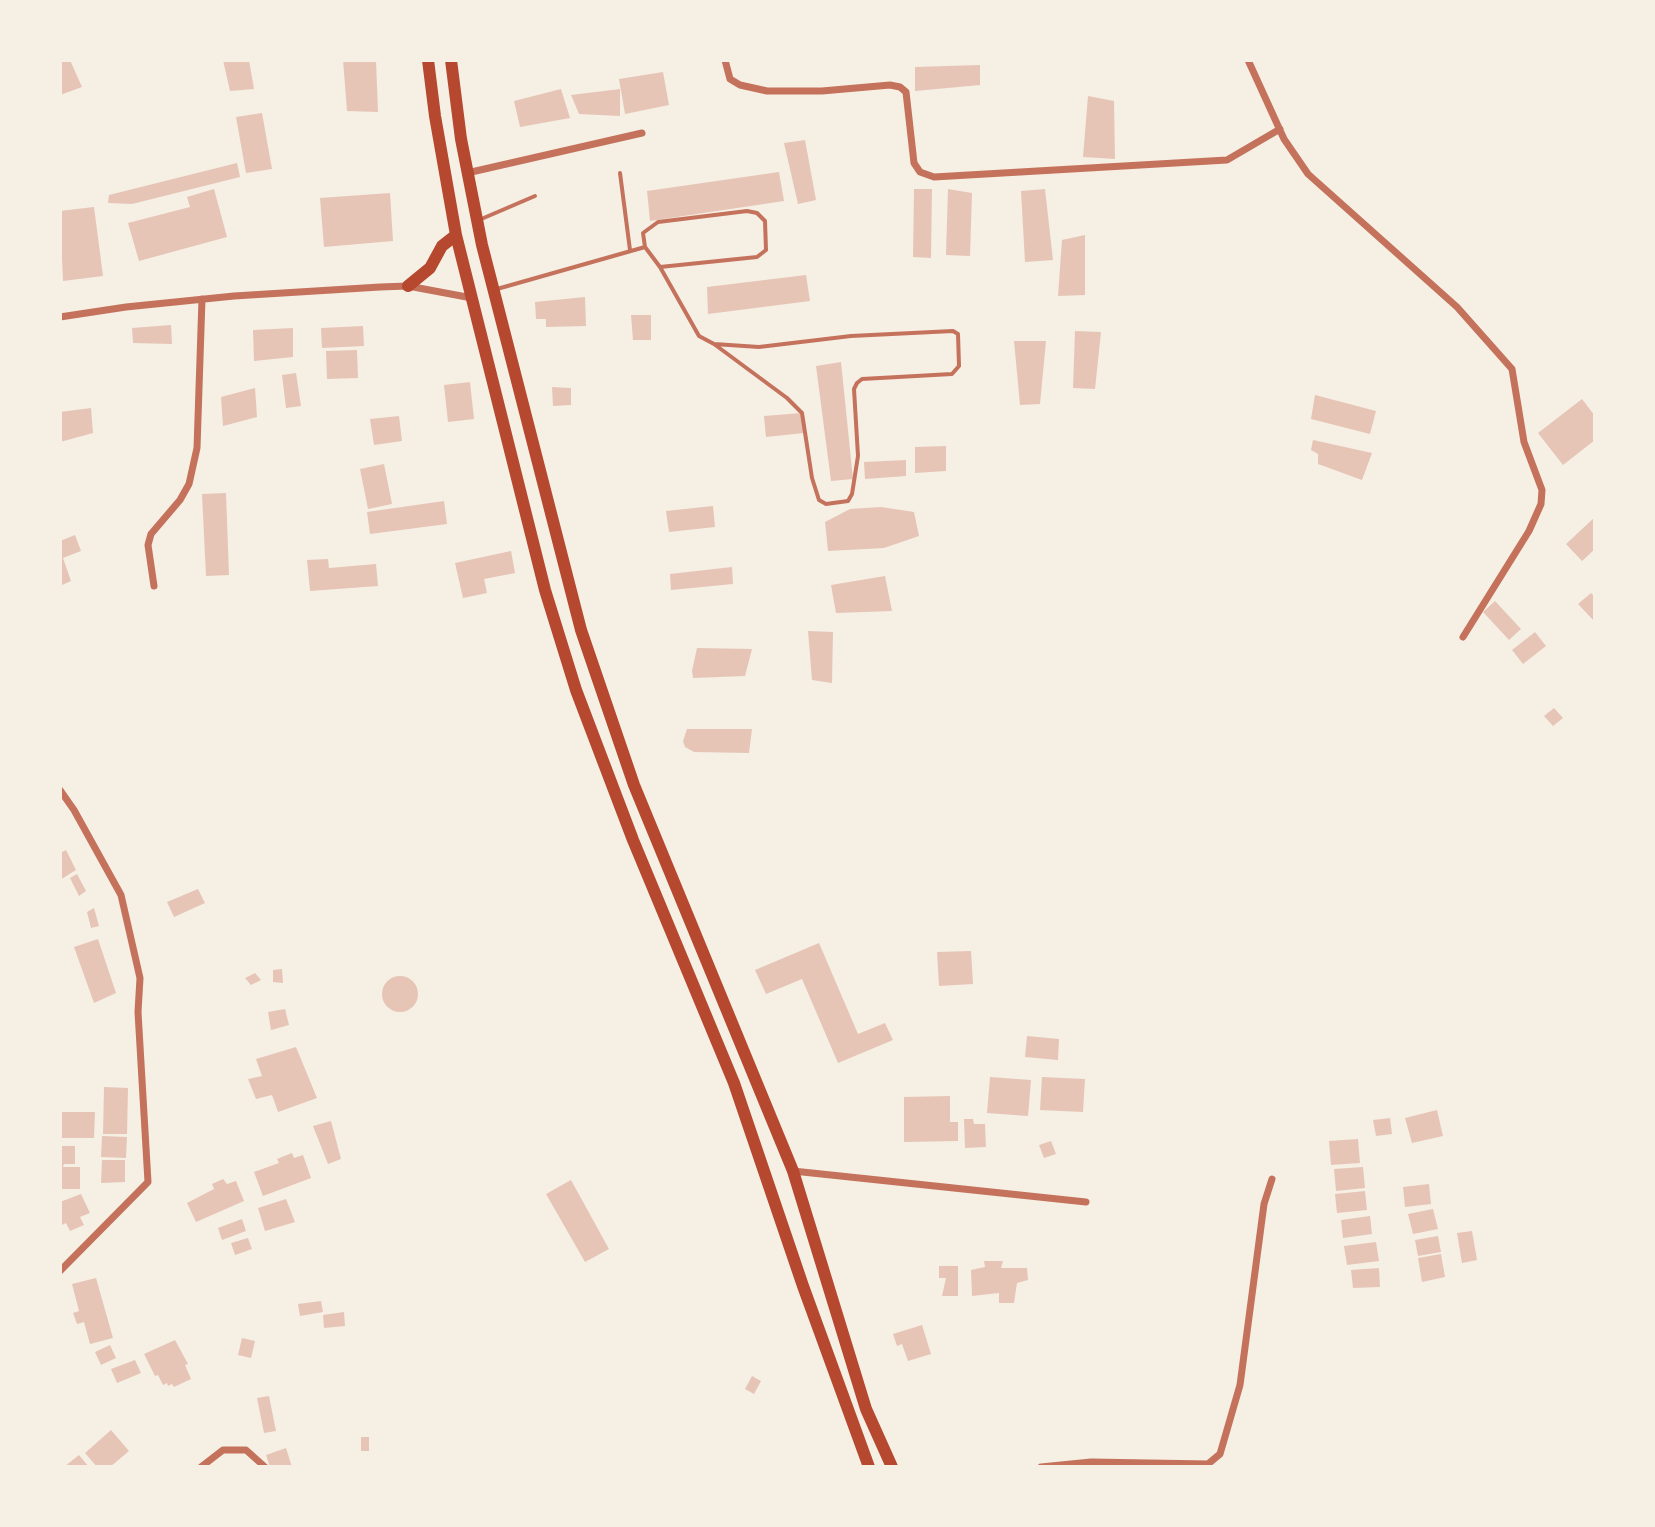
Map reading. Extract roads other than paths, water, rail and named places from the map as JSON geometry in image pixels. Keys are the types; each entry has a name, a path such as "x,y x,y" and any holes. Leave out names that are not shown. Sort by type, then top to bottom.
{"main road":[{"path":"428,60 456,235 545,590 576,690 657,901 734,1083 869,1467"},
{"path":"451,60 477,221 557,541 591,660 634,785 793,1171 866,1409 892,1467"},
{"path":"408,286 430,268 442,246 456,235"}],"street":[{"path":"725,60 730,79 740,85 767,91 900,87 906,92 914,163 920,172 934,177 1227,160 1280,129"},
{"path":"1248,60 1280,129 1308,174 1457,307 1512,369 1524,442 1542,490 1541,504 1529,531 1463,637"},
{"path":"467,173 642,133"},
{"path":"60,317 202,299 408,286 472,298"},
{"path":"154,586 148,545 151,534 180,500 189,484 197,448 202,299"},
{"path":"60,790 121,895 131,937 140,978 138,1012 148,1182 60,1271"},
{"path":"793,1171 1086,1202"},
{"path":"1041,1467 1091,1462 1208,1464 1220,1454 1240,1385 1264,1204 1272,1179"},
{"path":"201,1467 223,1450 246,1450 265,1467"}],"lane":[{"path":"620,173 630,250"},
{"path":"477,221 535,196"},
{"path":"660,267 757,257 766,250 765,221 757,213 747,211 658,222 643,233 645,247 660,267 699,336 787,398 802,413 812,478 819,500 826,504 848,501 852,494 858,456 854,389 857,383 862,379 952,374 959,366 958,334 953,331 851,336 759,347 714,344"},
{"path":"494,291 645,247"}]}
